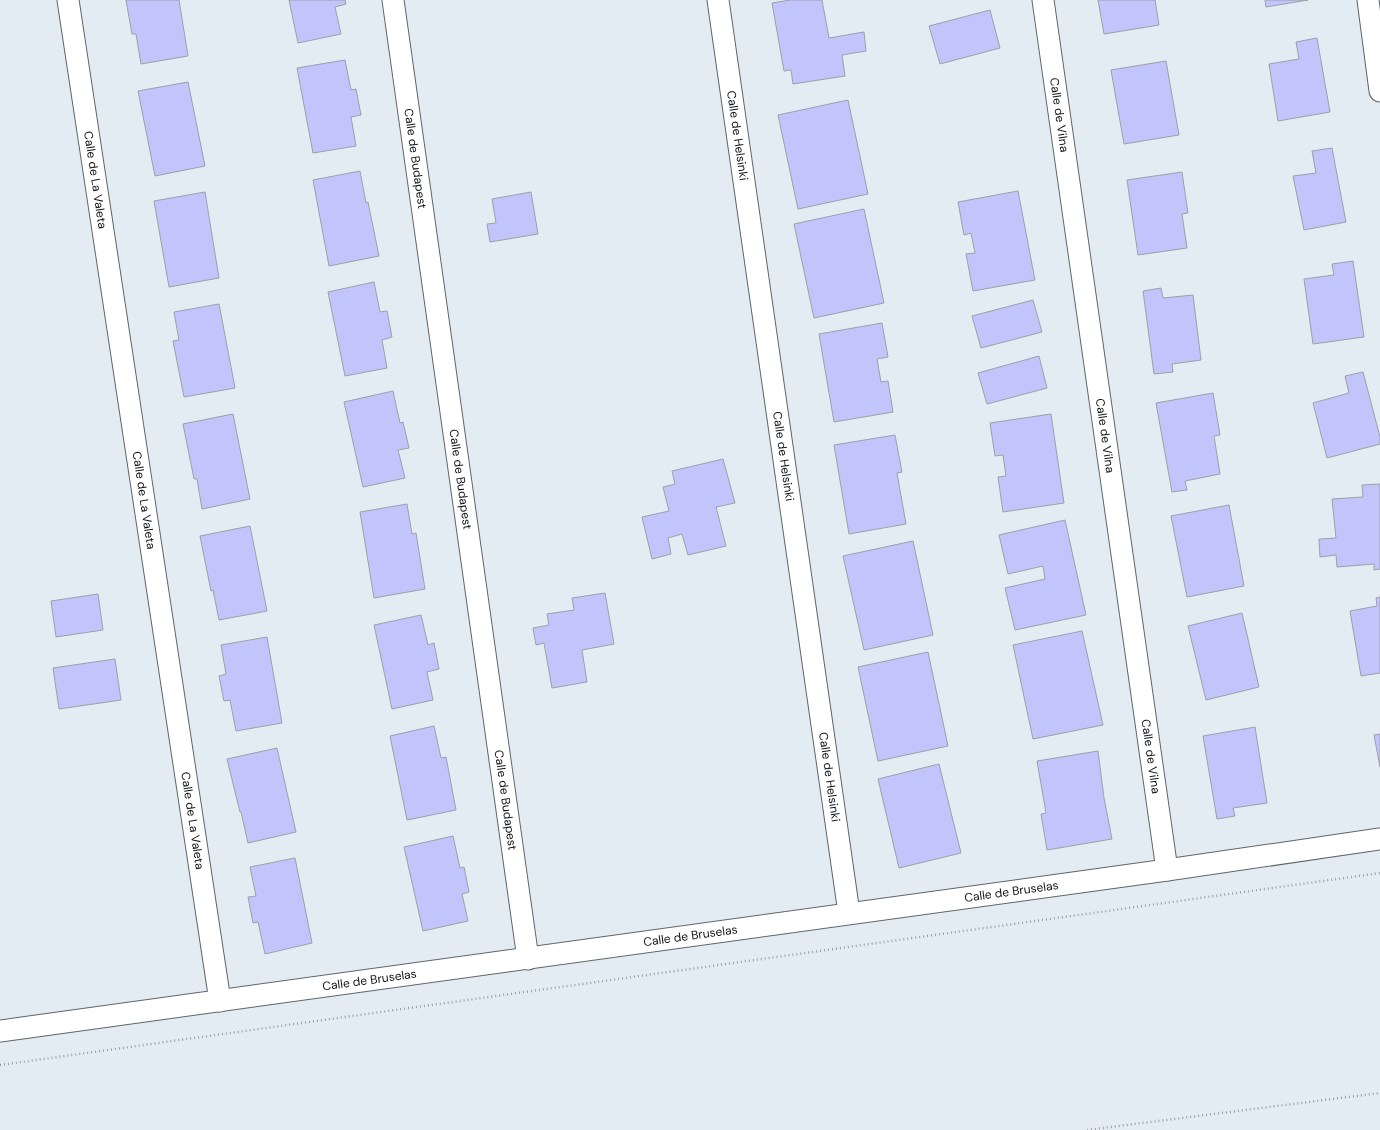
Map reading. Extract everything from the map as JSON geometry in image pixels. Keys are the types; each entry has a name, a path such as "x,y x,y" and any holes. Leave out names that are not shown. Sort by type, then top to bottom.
{"street":[{"name":"Calle de La Valeta","path":"68,0 220,1001"},
{"name":"Calle de Budapest","path":"393,0 528,959"},
{"name":"Calle de Helsinki","path":"718,0 849,913"},
{"name":"Calle de Vilna","path":"1043,0 1167,870"},
{"path":"1368,0 1380,91"},
{"name":"Calle de Bruselas","path":"0,1031 528,959 1380,839"}],"path":[{"path":"0,1065 1380,873"},
{"path":"1087,1130 1380,1093"}],"building":[{"path":"126,0 179,0 188,56 141,64 136,34 132,34"},
{"path":"289,0 345,0 346,4 335,7 341,34 298,43"},
{"path":"790,0 822,0 829,38 864,32 866,51 842,55 845,76 793,84 791,70 784,71 772,3"},
{"path":"1098,0 1155,0 1159,25 1104,34"},
{"path":"1265,0 1308,0 1266,7"},
{"path":"990,10 1000,48 940,64 929,26"},
{"path":"1317,38 1330,112 1278,121 1269,64 1299,59 1296,42"},
{"path":"345,60 351,90 356,89 361,115 351,117 356,146 313,153 297,68"},
{"path":"1166,61 1179,135 1124,144 1111,70"},
{"path":"188,82 205,166 155,176 138,91"},
{"path":"848,100 868,194 798,209 778,115"},
{"path":"1332,148 1346,222 1304,230 1293,176 1316,173 1312,151"},
{"path":"360,171 379,256 329,266 313,180"},
{"path":"1182,172 1188,213 1182,214 1187,248 1138,255 1127,180"},
{"path":"1018,191 1035,280 973,291 966,254 975,253 971,233 964,235 958,202"},
{"path":"205,192 219,278 169,287 154,201"},
{"path":"531,192 538,234 490,242 487,224 496,223 492,199"},
{"path":"864,209 884,303 814,318 794,224"},
{"path":"1353,261 1364,337 1313,344 1304,279 1334,275 1332,264"},
{"path":"374,282 380,312 387,311 392,337 382,340 387,368 345,376 328,292"},
{"path":"1161,288 1163,298 1193,295 1201,360 1172,364 1173,372 1154,374 1143,291"},
{"path":"1033,300 1042,332 981,348 972,316"},
{"path":"219,304 235,388 184,397 173,341 179,340 174,312"},
{"path":"882,323 888,357 877,359 881,382 888,381 893,412 834,422 819,334"},
{"path":"1039,356 1047,388 987,404 978,373"},
{"path":"1363,372 1380,437 1380,444 1327,458 1313,403 1349,393 1345,376"},
{"path":"393,391 400,423 403,422 409,448 398,450 405,478 363,487 344,402"},
{"path":"1213,393 1220,435 1214,436 1220,474 1185,481 1187,490 1172,492 1156,403"},
{"path":"233,414 250,499 202,509 197,479 194,479 183,424"},
{"path":"1051,414 1064,503 1003,512 998,477 1006,476 1003,455 995,456 990,423"},
{"path":"895,435 902,472 897,473 906,524 849,534 834,445"},
{"path":"723,459 735,503 716,507 726,546 688,555 682,534 668,538 671,554 652,559 642,517 669,511 663,487 675,484 672,471"},
{"path":"1380,484 1380,569 1374,570 1374,564 1337,567 1336,555 1320,557 1319,539 1336,538 1332,499 1363,497 1362,485"},
{"path":"407,504 412,534 416,533 425,589 374,598 360,512"},
{"path":"1229,505 1244,586 1187,597 1171,516"},
{"path":"1065,520 1086,615 1015,630 1005,588 1045,579 1043,566 1008,574 999,535"},
{"path":"250,526 267,611 219,620 213,590 211,591 200,536"},
{"path":"913,541 933,635 864,650 843,556"},
{"path":"605,593 614,644 582,650 587,682 552,688 544,643 536,645 533,628 549,625 547,614 574,610 572,598"},
{"path":"98,594 103,630 56,637 51,601"},
{"path":"1380,597 1380,673 1361,676 1350,611 1377,606 1376,598"},
{"path":"1242,613 1259,687 1206,700 1188,626"},
{"path":"421,615 428,645 434,643 439,669 427,672 433,700 392,709 374,625"},
{"path":"1082,631 1103,725 1033,739 1013,645"},
{"path":"267,637 282,723 236,731 230,700 224,701 219,676 226,674 221,645"},
{"path":"928,652 948,746 878,761 858,667"},
{"path":"115,659 121,700 59,709 53,668"},
{"path":"434,726 441,758 446,757 456,810 407,820 390,736"},
{"path":"1255,727 1267,803 1233,808 1235,816 1217,819 1203,736"},
{"path":"1380,734 1380,767 1374,735"},
{"path":"277,748 296,832 248,843 227,759"},
{"path":"1098,751 1104,798 1112,839 1047,850 1041,814 1046,813 1037,761"},
{"path":"939,764 961,853 899,868 878,779"},
{"path":"453,836 460,868 464,867 469,892 462,894 468,921 423,931 404,847"},
{"path":"295,858 312,943 265,954 258,922 253,923 248,897 256,896 250,867"}]}
